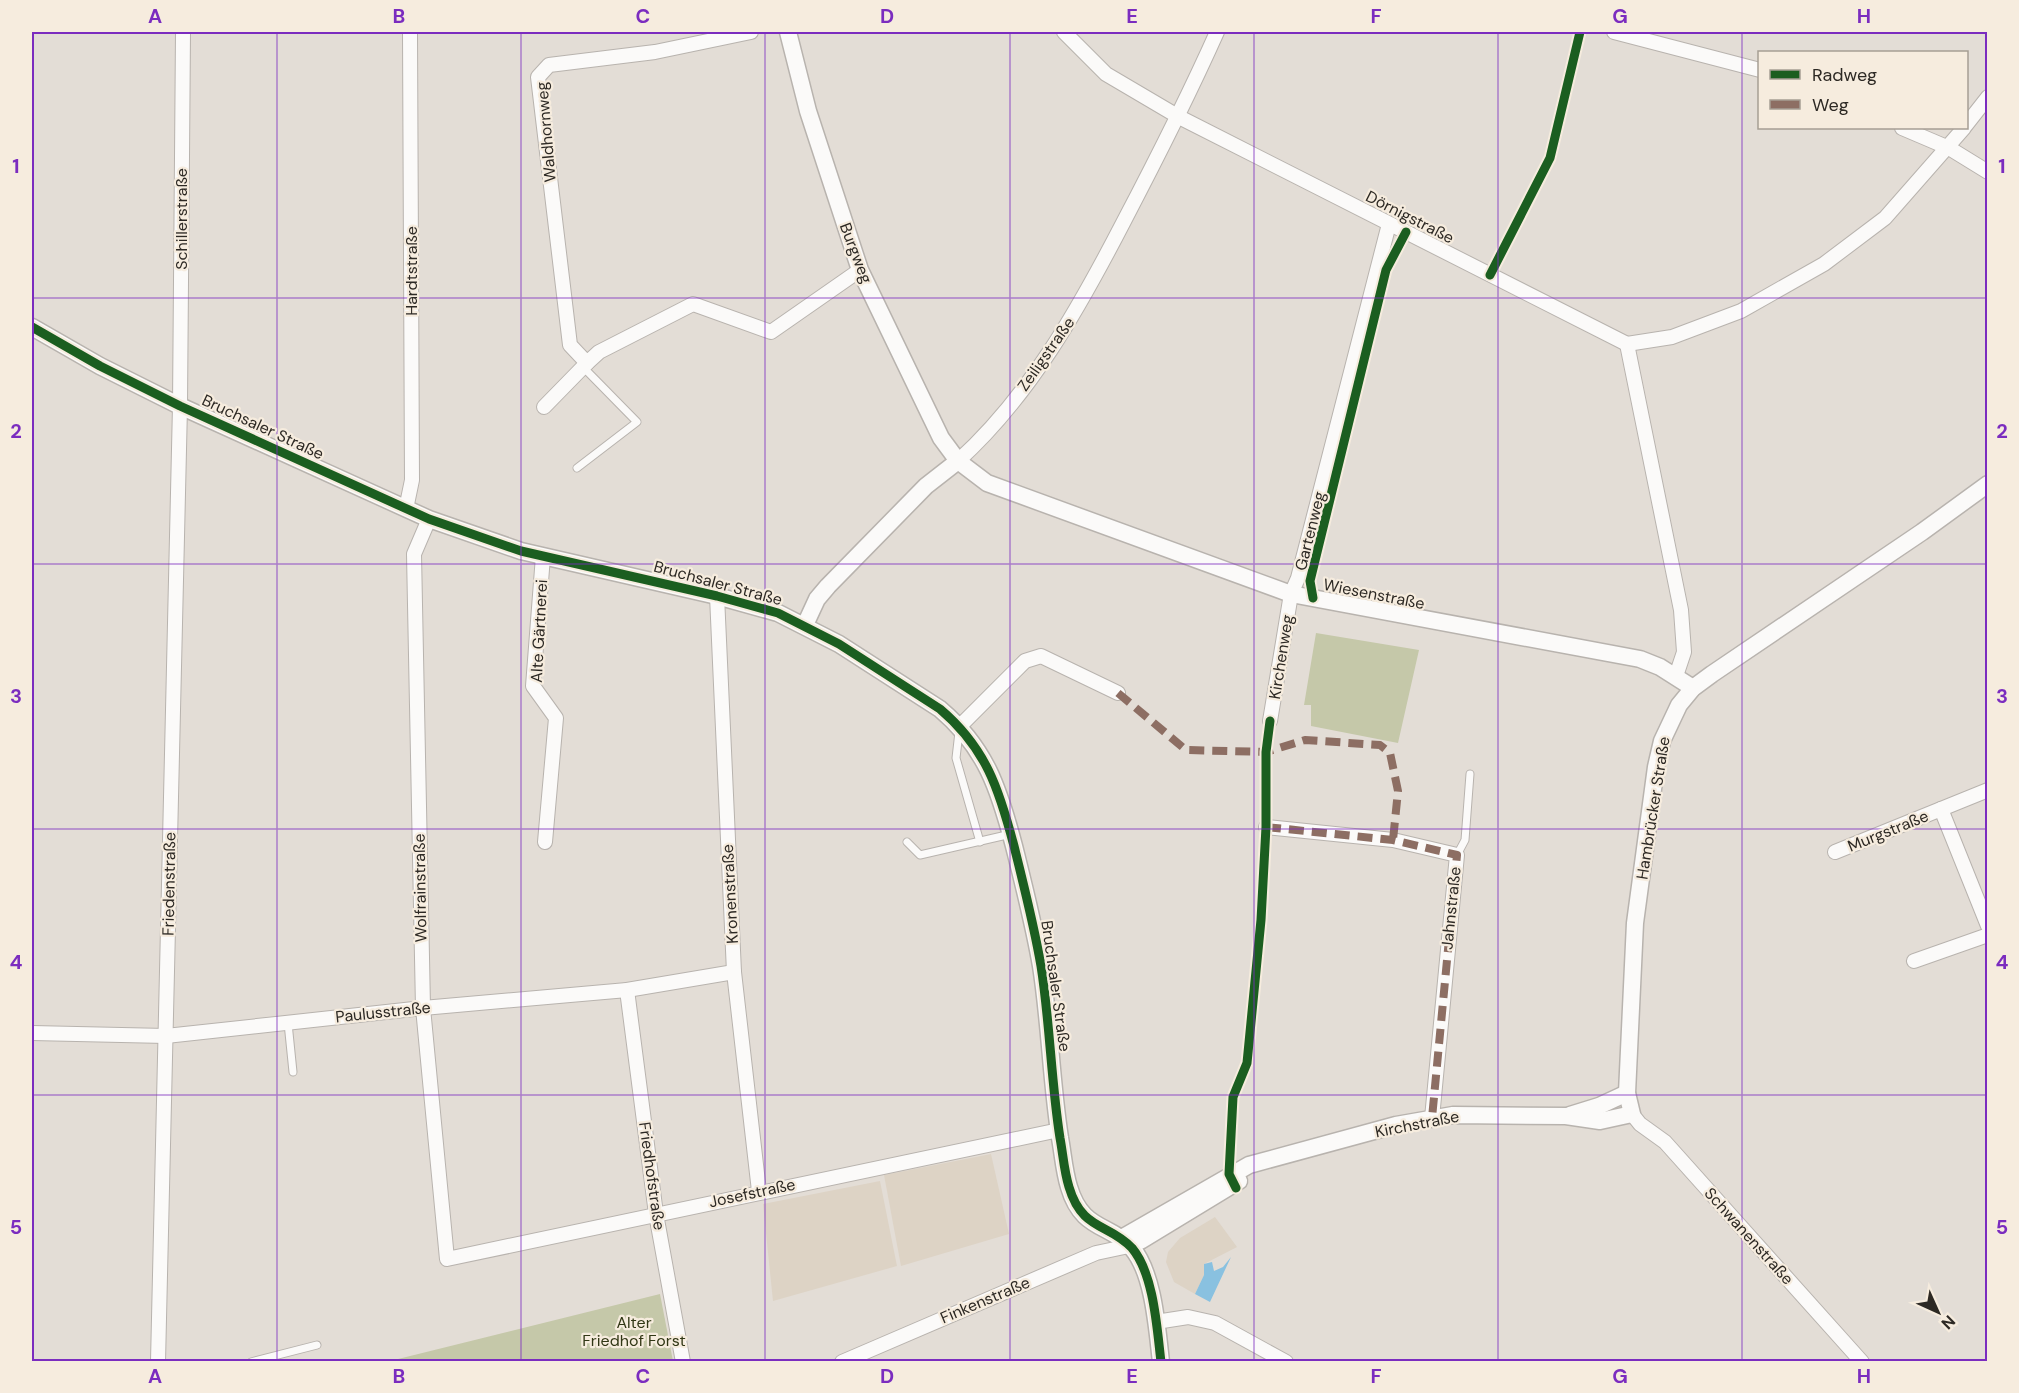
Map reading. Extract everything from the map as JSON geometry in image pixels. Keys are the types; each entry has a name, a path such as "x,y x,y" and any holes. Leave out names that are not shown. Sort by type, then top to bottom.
{"street":[{"name":"Schillerstraße","path":"180,406 183,32"},
{"name":"Hardtstraße","path":"406,509 412,480 410,32"},
{"name":"Waldhornweg","path":"585,365 570,345 538,77 549,65 655,52 751,32"},
{"name":"Burgweg","path":"788,32 808,111 860,270 941,438 958,461"},
{"name":"Dörnigstraße","path":"1064,32 1106,74 1179,117 1627,344"},
{"name":"Zeiligstraße","path":"805,625 817,599 828,586 926,486 958,461 1026,385 1085,296 1179,117 1217,32"},
{"path":"1614,32 1758,69"},
{"path":"1968,122 1988,97"},
{"path":"1904,129 1949,148 1988,172"},
{"path":"1676,676 1683,652 1681,610 1627,344 1672,337 1741,311 1824,264 1885,218 1949,148 1963,129"},
{"name":"Gartenweg","path":"1291,594 1298,578 1389,224"},
{"path":"544,407 598,352 693,304 771,332 860,270"},
{"name":"Bruchsaler Straße","path":"32,327 100,366 180,406 429,519 543,556 762,608 805,625 940,709 960,726 979,750 994,780 1011,834 1028,898 1041,966 1059,1130 1068,1186 1073,1199 1089,1221 1124,1242"},
{"name":"Friedenstraße","path":"158,1362 180,406"},
{"name":"Wiesenstraße","path":"958,461 987,483 1291,594 1640,659 1676,676 1693,688"},
{"name":"Hambrücker Straße","path":"1632,1114 1627,1093 1635,923 1656,766 1669,721 1693,688 1988,484"},
{"name":"Wolfrainstraße","path":"429,519 414,554 423,1008 447,1259"},
{"name":"Alte Gärtnerei","path":"543,556 533,686 556,718 545,842"},
{"name":"Kirchenweg","path":"1270,721 1291,594"},
{"name":"Kronenstraße","path":"717,596 734,972 759,1191"},
{"path":"960,726 1025,661 1041,656 1118,693"},
{"name":"Murgstraße","path":"1835,852 1988,790"},
{"name":"Murgstraße","path":"1941,809 1988,926"},
{"name":"Jahnstraße","path":"1266,827 1393,840 1457,855 1432,1118"},
{"path":"1914,961 1988,935"},
{"name":"Paulusstraße","path":"32,1034 166,1036 423,1008 627,990 734,972"},
{"name":"Friedhofstraße","path":"627,990 656,1214 683,1362"},
{"name":"Kirchstraße","path":"1566,1116 1599,1106 1627,1093"},
{"name":"Kirchstraße","path":"1124,1242 1229,1174 1249,1165 1273,1161 1396,1125 1432,1118 1488,1113 1566,1116 1600,1121 1632,1114"},
{"name":"Schwanenstraße","path":"1632,1114 1640,1124 1665,1142 1862,1362"},
{"name":"Josefstraße","path":"447,1259 759,1191 1059,1130"},
{"path":"1124,1242 1146,1274 1161,1362"},
{"name":"Finkenstraße","path":"842,1362 1124,1242"},
{"path":"1156,1322 1188,1317 1215,1323 1286,1362"}],"lane":[{"path":"577,468 637,422 585,365"},
{"path":"960,726 956,758 980,842"},
{"path":"1457,855 1465,840 1470,774"},
{"path":"907,842 920,855 1011,834"},
{"path":"288,1023 293,1072"},
{"path":"250,1362 317,1345"}],"shaded area":[{"path":"991,1154 1009,1234 901,1266 884,1175"},
{"path":"880,1181 897,1266 773,1301 763,1204"},
{"path":"1215,1217 1237,1247 1204,1264 1204,1275 1195,1294 1174,1282 1166,1262 1168,1252 1180,1238"}],"green space":[{"path":"1316,633 1419,650 1398,743 1311,726 1311,705 1304,705"},
{"name":"Alter Friedhof Forst","path":"660,1294 673,1361 390,1361"}],"water":[{"path":"1231,1257 1210,1302 1195,1294 1204,1275 1204,1264 1212,1262 1214,1271 1223,1267"}],"marked path":[{"path":"1118,693 1186,750 1266,752 1305,740 1380,745 1390,753 1398,791 1393,840"},
{"path":"1266,827 1393,840 1457,855 1432,1118"}],"cycle path":[{"path":"1490,275 1550,158 1580,32"},
{"path":"1313,598 1310,581 1386,270 1406,232"},
{"path":"32,327 100,366 180,406 429,519 521,551 717,596 778,613 839,644 940,709 956,724 980,754 1003,806 1014,846 1041,966 1057,1117 1069,1187 1081,1212 1097,1225 1123,1240 1139,1259 1150,1287 1161,1362"},
{"path":"1236,1188 1229,1174 1233,1097 1247,1063 1261,920 1266,827 1266,752 1270,721"}]}
